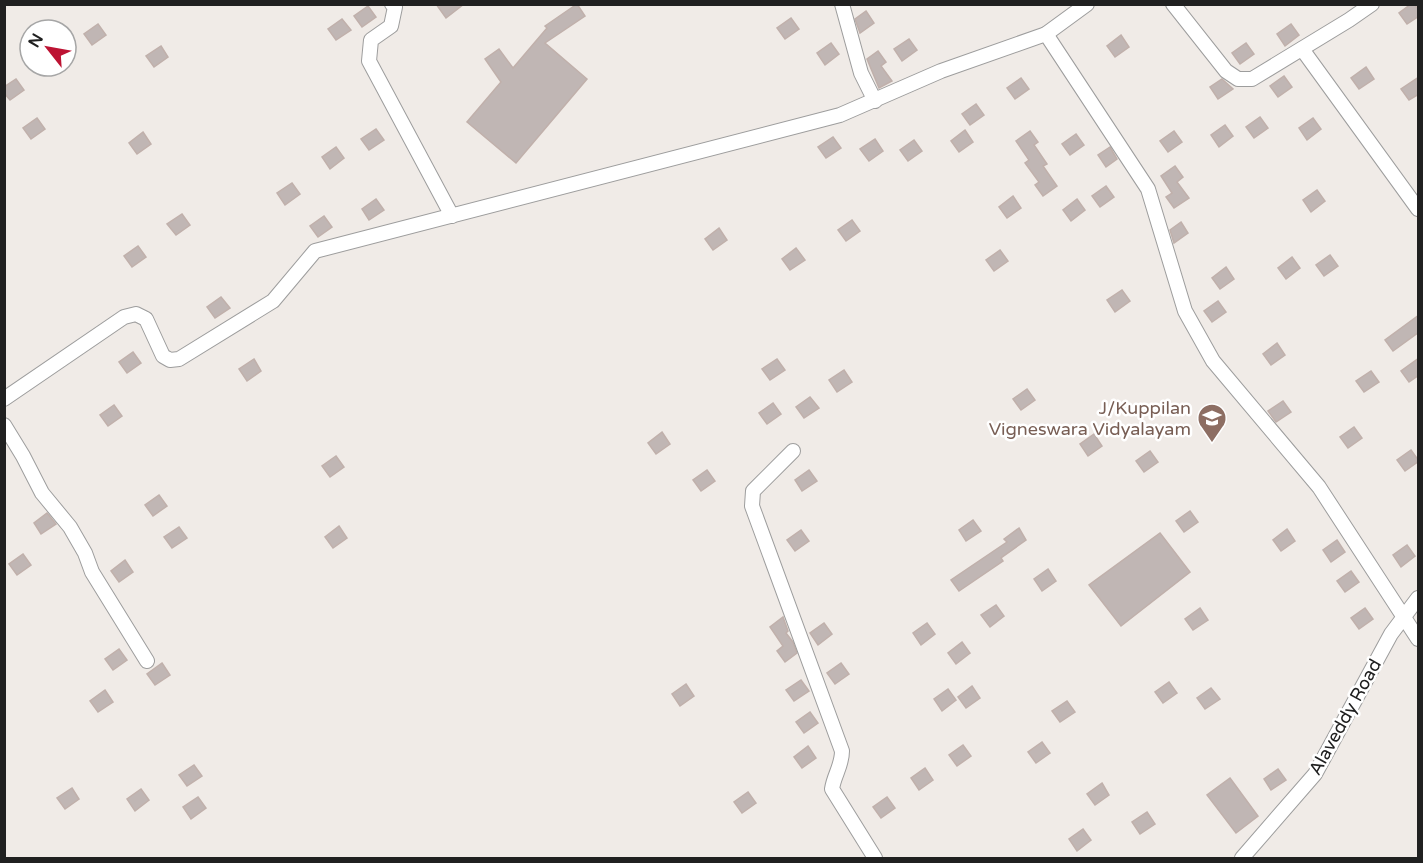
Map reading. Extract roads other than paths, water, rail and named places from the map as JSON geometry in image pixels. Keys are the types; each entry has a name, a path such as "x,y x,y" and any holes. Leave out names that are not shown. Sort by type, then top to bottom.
{"street":[{"path":"392,4 395,7 391,26 371,40 369,61 452,216"},
{"path":"842,4 861,73 875,101"},
{"path":"4,399 124,317 136,314 146,319 163,356 170,360 179,359 273,301 315,251 840,115 941,71 1046,34 1087,4"},
{"path":"1173,4 1226,71 1238,79 1252,79 1372,4"},
{"path":"1046,34 1148,189 1185,311 1213,361 1319,487 1419,639"},
{"path":"1302,49 1419,209"},
{"path":"4,425 42,493 70,527 85,553 92,572 147,661"},
{"path":"793,451 753,491 752,506 842,751 842,763 833,779 832,789 875,858"},
{"name":"Alaveddy Road","path":"1242,858 1315,774 1391,634 1419,598"}],"place":[{"name":"J/Kuppilan Vigneswara Vidyalayam","path":"1212,444"}]}
